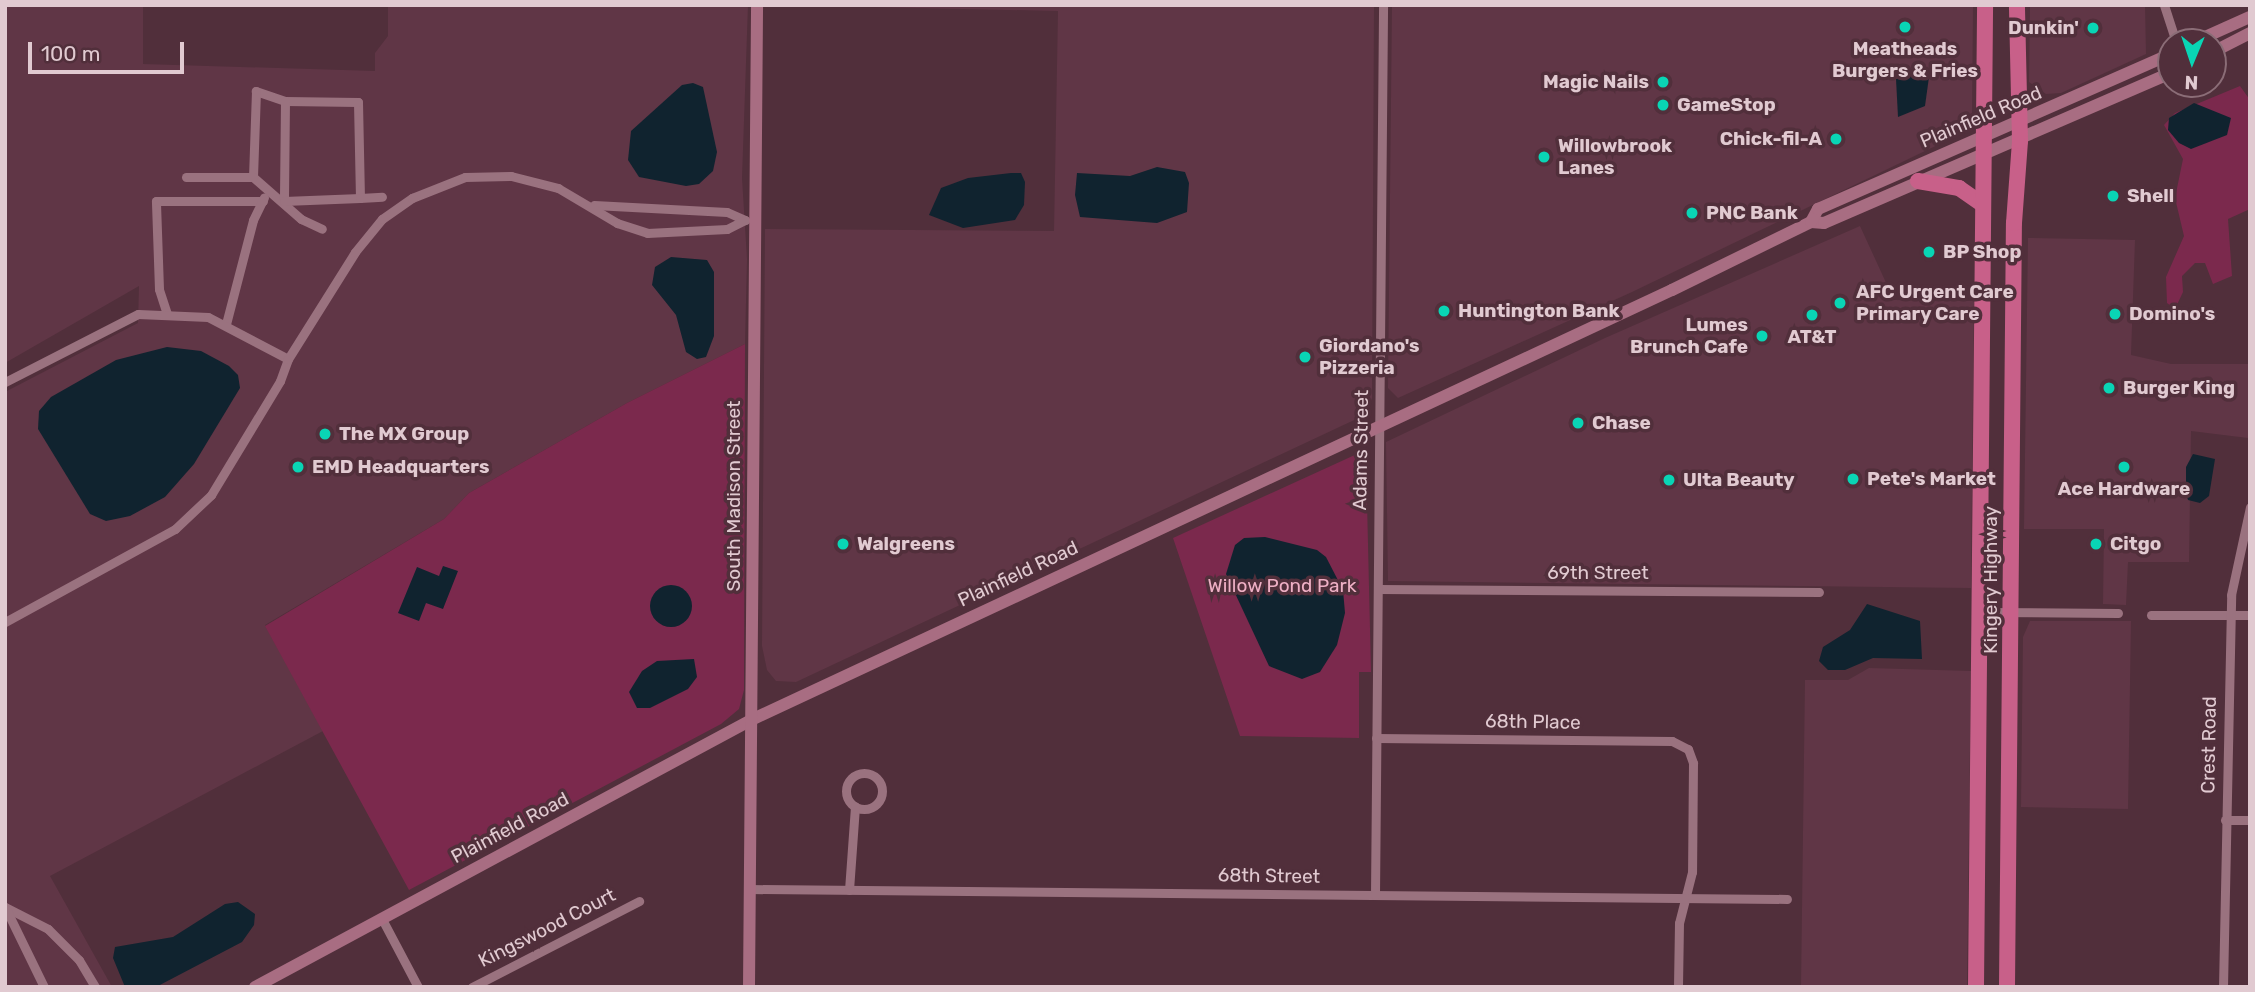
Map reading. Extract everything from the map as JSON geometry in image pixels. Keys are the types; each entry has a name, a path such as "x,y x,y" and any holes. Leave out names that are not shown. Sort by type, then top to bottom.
{"highway":[{"name":"Kingery Highway","path":"1976,987 1981,612 1981,136 1985,5"},
{"name":"Kingery Highway","path":"2007,987 2014,223 2020,141 2017,5"},
{"path":"1917,181 1959,188 1982,204"}],"main road":[{"name":"South Madison Street","path":"749,987 757,5"},
{"path":"2225,28 2250,17"},
{"path":"2227,45 2250,33"},
{"name":"Plainfield Road","path":"1811,222 1818,209 2157,60"},
{"name":"Plainfield Road","path":"255,987 751,720 1811,222 1824,223 1917,181 2020,141 2157,79"}],"street":[{"name":"Adams Street","path":"1375,895 1383,5"},
{"path":"2164,5 2171,28"},
{"path":"253,177 256,91 285,101 358,102 359,198"},
{"path":"284,201 285,101"},
{"path":"5,622 186,522 222,480 280,381 288,359 364,240 382,219 412,198 452,181 497,175 535,180 589,204 617,223 663,234 727,229 745,220 727,212 621,209 589,204"},
{"path":"186,177 253,177 284,201 301,219 322,229"},
{"path":"226,324 253,220 268,189"},
{"path":"284,201 382,197"},
{"path":"167,314 159,289 156,201 262,201"},
{"path":"5,382 127,318 167,314 198,315 226,324 288,359"},
{"name":"Crest Road","path":"2223,987 2230,615 2236,563 2250,507"},
{"name":"69th Street","path":"1378,589 1819,592"},
{"path":"1981,612 2118,613"},
{"path":"2151,615 2250,615"},
{"name":"68th Place","path":"1376,738 1672,741 1688,749 1693,763 1692,872 1685,898"},
{"path":"849,890 855,806 846,790 851,779 862,773 874,776 881,784 879,800 865,808 855,806"},
{"path":"2225,820 2250,820"},
{"name":"68th Street","path":"750,889 1787,899"},
{"path":"1678,987 1679,923 1685,898"},
{"name":"Kingswood Court","path":"472,987 639,901"},
{"path":"43,986 5,907 48,929 79,960 95,987"},
{"path":"382,919 418,987"}],"shaded area":[{"path":"5,5 143,5 143,64 375,71 375,53 388,36 388,5 748,5 742,178 747,259 745,344 627,403 469,493 444,519 265,625 323,731 50,876 112,987 5,987 5,392 138,323 139,286 5,363"},
{"path":"783,5 1374,5 1372,398 1367,414 796,682 776,681 767,670 762,646 765,229 1054,231 1058,11"},
{"path":"1392,5 1973,5 1972,116 1952,138 1632,292 1398,398 1388,388"},
{"path":"2030,5 2145,5 2146,54 2061,93 2046,94 2029,82"},
{"path":"1860,226 1894,300 1974,301 1971,588 1388,581 1386,442 1605,338"},
{"path":"2028,238 2135,240 2131,355 2171,364 2250,364 2248,438 2191,431 2189,562 2128,562 2126,605 2103,604 2104,529 2024,529"},
{"path":"2030,621 2131,621 2128,809 2021,807 2023,637"},
{"path":"1869,668 1971,671 1967,987 1801,987 1805,680 1848,680"}],"green space":[{"path":"2240,86 2250,100 2250,209 2228,219 2232,276 2213,284 2205,263 2195,263 2182,276 2183,292 2175,309 2167,303 2166,277 2184,236 2175,198 2183,159 2164,125 2175,113 2211,98 2227,98 2227,91"},
{"path":"745,344 744,690 739,709 721,724 409,890 265,626 444,519 469,493 627,403"},
{"name":"Willow Pond Park","path":"1357,454 1366,459 1371,672 1359,672 1359,738 1240,736 1173,538"}],"water":[{"path":"1920,74 1929,77 1925,106 1898,117 1896,79"},
{"path":"693,83 703,87 717,152 713,171 699,184 686,186 639,177 628,160 631,131 682,85"},
{"path":"2194,103 2231,118 2227,135 2191,149 2179,143 2168,130 2169,118"},
{"path":"1157,167 1185,172 1189,183 1187,212 1157,223 1080,217 1075,195 1077,173 1130,176"},
{"path":"1021,173 1025,182 1024,205 1015,220 963,228 929,215 941,188 968,178"},
{"path":"671,257 707,260 714,272 714,336 706,357 697,359 686,352 676,315 652,285 655,267"},
{"path":"167,347 201,351 229,366 238,375 240,388 194,464 165,497 130,516 106,521 90,514 38,429 39,411 51,397 116,360"},
{"path":"2193,454 2215,459 2209,496 2200,503 2188,500 2186,494 2186,467"},
{"path":"1265,537 1317,550 1326,557 1343,590 1345,613 1337,645 1320,672 1302,679 1269,666 1226,574 1235,545 1244,538"},
{"path":"443,566 458,571 443,609 426,603 419,621 398,613 417,567 439,576"},
{"path":"671,585 686,591 692,606 686,621 671,627 656,621 650,606 656,591"},
{"path":"1867,604 1920,621 1922,659 1873,658 1845,670 1828,670 1819,661 1823,647 1850,630"},
{"path":"694,659 697,677 688,689 650,708 637,708 629,692 642,671 657,661"},
{"path":"238,902 255,914 254,925 242,942 156,987 125,987 113,958 115,947 173,937 225,904"}],"place":[{"name":"Meatheads Burgers & Fries","path":"1905,27"},
{"name":"Dunkin'","path":"2093,28"},
{"name":"Magic Nails","path":"1663,82"},
{"name":"GameStop","path":"1663,105"},
{"name":"Chick-fil-A","path":"1836,139"},
{"name":"Willowbrook Lanes","path":"1544,157"},
{"name":"Shell","path":"2113,196"},
{"name":"PNC Bank","path":"1692,213"},
{"name":"BP Shop","path":"1929,252"},
{"name":"AFC Urgent Care Primary Care","path":"1840,303"},
{"name":"Huntington Bank","path":"1444,311"},
{"name":"Domino's","path":"2115,314"},
{"name":"AT&T","path":"1812,315"},
{"name":"Lumes Brunch Cafe","path":"1762,336"},
{"name":"Giordano's Pizzeria","path":"1305,357"},
{"name":"Burger King","path":"2109,388"},
{"name":"Chase","path":"1578,423"},
{"name":"The MX Group","path":"325,434"},
{"name":"EMD Headquarters","path":"298,467"},
{"name":"Ace Hardware","path":"2124,467"},
{"name":"Pete's Market","path":"1853,479"},
{"name":"Ulta Beauty","path":"1669,480"},
{"name":"Walgreens","path":"843,544"},
{"name":"Citgo","path":"2096,544"}]}
